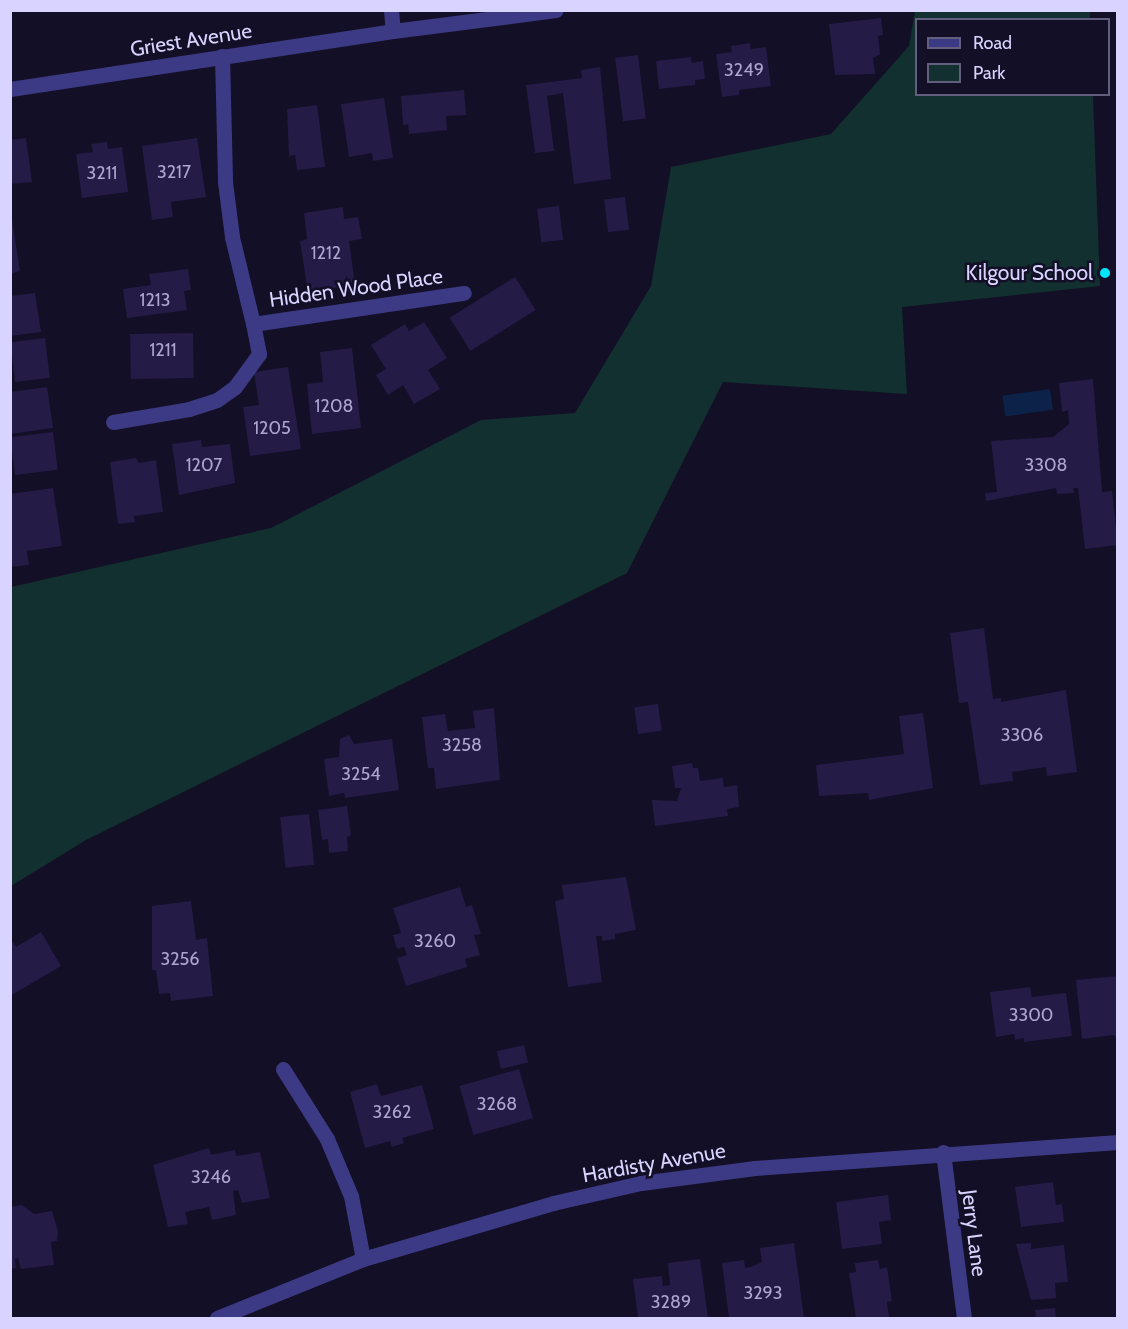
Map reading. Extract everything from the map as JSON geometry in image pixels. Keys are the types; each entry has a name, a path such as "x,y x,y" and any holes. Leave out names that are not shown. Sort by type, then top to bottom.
{"street":[{"path":"391,10 393,31"},
{"name":"Griest Avenue","path":"10,89 393,31 556,10"},
{"name":"Hidden Wood Place","path":"113,422 189,409 217,400 236,387 259,354 232,237 225,182 222,56"},
{"name":"Hidden Wood Place","path":"253,324 464,294"},
{"path":"283,1069 327,1139 351,1196 363,1258"},
{"name":"Hardisty Avenue","path":"217,1318 363,1258 553,1203 641,1183 718,1172 942,1152 1118,1142"},
{"name":"Jerry Lane","path":"942,1152 964,1318"}],"green space":[{"path":"915,11 1090,11 1090,18 915,18 915,96 1093,96 1100,286 902,307 907,394 723,382 627,573 86,840 11,886 11,587 271,528 481,420 575,413 651,286 671,167 831,134 909,46"}],"water":[{"path":"1050,389 1053,410 1005,416 1002,396"}],"building":[{"path":"881,18 883,35 878,36 880,54 873,58 875,74 835,75 829,24"},
{"path":"750,43 751,49 766,47 771,86 739,90 739,95 722,97 716,54 732,52 731,46"},
{"path":"638,55 646,119 623,121 615,58"},
{"path":"691,57 692,63 703,61 705,79 695,80 695,85 659,89 656,61"},
{"path":"600,67 611,179 574,184 563,93 547,96 554,151 535,153 526,85 582,78 581,70"},
{"path":"464,90 466,115 446,116 447,130 409,134 408,124 403,125 401,96"},
{"path":"384,98 393,158 373,161 372,153 349,157 341,104"},
{"path":"317,105 325,167 297,170 295,155 289,156 287,109"},
{"path":"26,138 32,182 10,184 10,140"},
{"path":"197,138 206,197 171,202 173,217 152,220 142,146"},
{"path":"107,142 108,149 122,147 128,192 82,198 76,154 93,152 91,144"},
{"path":"625,197 629,230 608,232 604,200"},
{"path":"10,206 20,271 10,274"},
{"path":"559,206 563,240 541,242 537,209"},
{"path":"343,207 344,219 358,217 362,239 349,241 355,284 308,293 300,241 307,239 304,213"},
{"path":"188,269 191,290 184,291 187,310 127,318 123,289 151,285 149,274"},
{"path":"515,277 536,310 470,351 450,318"},
{"path":"35,293 41,332 10,336 10,296"},
{"path":"424,322 447,358 428,370 440,389 414,404 403,385 388,395 376,375 386,369 371,345 405,324 409,331"},
{"path":"193,333 194,378 131,379 130,334"},
{"path":"45,338 50,378 15,382 10,342"},
{"path":"352,348 361,428 312,434 307,384 323,382 320,352"},
{"path":"288,367 301,449 250,456 243,407 259,405 254,372"},
{"path":"1093,379 1102,492 1112,491 1118,545 1085,549 1078,488 1073,488 1074,493 1057,494 1056,488 986,501 985,493 997,492 991,441 1053,437 1069,424 1068,410 1062,412 1059,383"},
{"path":"47,387 53,428 10,434 10,392"},
{"path":"53,432 58,470 15,475 10,437"},
{"path":"201,440 202,447 230,444 235,483 179,495 172,444"},
{"path":"136,458 139,463 156,460 163,512 134,516 135,522 118,524 110,462"},
{"path":"53,488 62,546 27,551 29,565 10,567 10,494"},
{"path":"984,628 993,699 1001,698 1001,702 1066,690 1077,772 1047,776 1046,767 1012,772 1013,781 980,785 968,702 959,703 950,633"},
{"path":"658,704 662,731 638,734 634,707"},
{"path":"494,708 500,780 436,789 434,768 428,768 422,717 445,714 448,731 475,728 473,711"},
{"path":"923,713 933,788 869,800 868,793 819,796 816,765 904,754 899,716"},
{"path":"349,735 354,744 392,739 399,790 345,798 344,793 329,796 324,759 339,757 340,739"},
{"path":"692,763 693,768 698,768 700,781 723,778 724,787 737,785 739,807 727,809 728,816 655,826 652,800 677,801 681,788 675,788 672,766"},
{"path":"347,806 351,835 347,837 348,851 329,853 328,839 322,840 318,810"},
{"path":"309,814 314,865 285,868 280,817"},
{"path":"626,877 636,930 615,934 615,939 602,941 602,936 596,936 602,982 568,987 555,901 564,899 562,885"},
{"path":"460,887 466,907 472,905 481,934 474,935 480,955 465,959 467,967 406,986 397,958 407,955 404,947 397,949 393,935 401,933 393,908"},
{"path":"191,901 196,940 207,938 213,996 171,1001 170,993 159,994 156,970 152,970 152,906"},
{"path":"41,932 61,966 10,996 10,938 16,947"},
{"path":"1118,976 1118,1042 1114,1035 1082,1039 1076,980"},
{"path":"1030,987 1032,997 1066,993 1072,1036 1024,1042 1024,1038 1015,1040 1014,1034 996,1037 990,992"},
{"path":"524,1045 528,1063 501,1069 497,1051"},
{"path":"519,1069 533,1118 473,1135 459,1086"},
{"path":"377,1084 381,1096 422,1085 434,1129 402,1138 404,1143 392,1147 390,1141 365,1148 350,1092"},
{"path":"209,1148 211,1155 235,1150 236,1156 260,1152 270,1198 242,1203 238,1190 233,1191 236,1215 212,1220 209,1207 185,1212 188,1224 168,1227 153,1165"},
{"path":"1053,1182 1056,1205 1062,1204 1064,1222 1021,1227 1015,1187"},
{"path":"888,1195 891,1220 879,1222 882,1244 842,1249 836,1202"},
{"path":"22,1205 34,1214 52,1211 58,1231 57,1241 51,1242 54,1265 21,1269 18,1258 15,1259 16,1268 10,1269 10,1207"},
{"path":"794,1243 804,1318 729,1318 722,1263 744,1260 745,1268 751,1267 762,1262 760,1248"},
{"path":"1031,1243 1031,1249 1064,1245 1068,1282 1055,1283 1056,1298 1031,1300 1016,1244"},
{"path":"700,1259 708,1318 638,1318 633,1279 662,1276 663,1286 670,1285 668,1263"},
{"path":"878,1260 880,1269 887,1267 892,1301 887,1302 889,1317 856,1318 849,1273 856,1272 855,1263"},
{"path":"1055,1308 1056,1318 1036,1318 1035,1310"}],"place":[{"name":"Kilgour School","path":"1105,273"}]}
